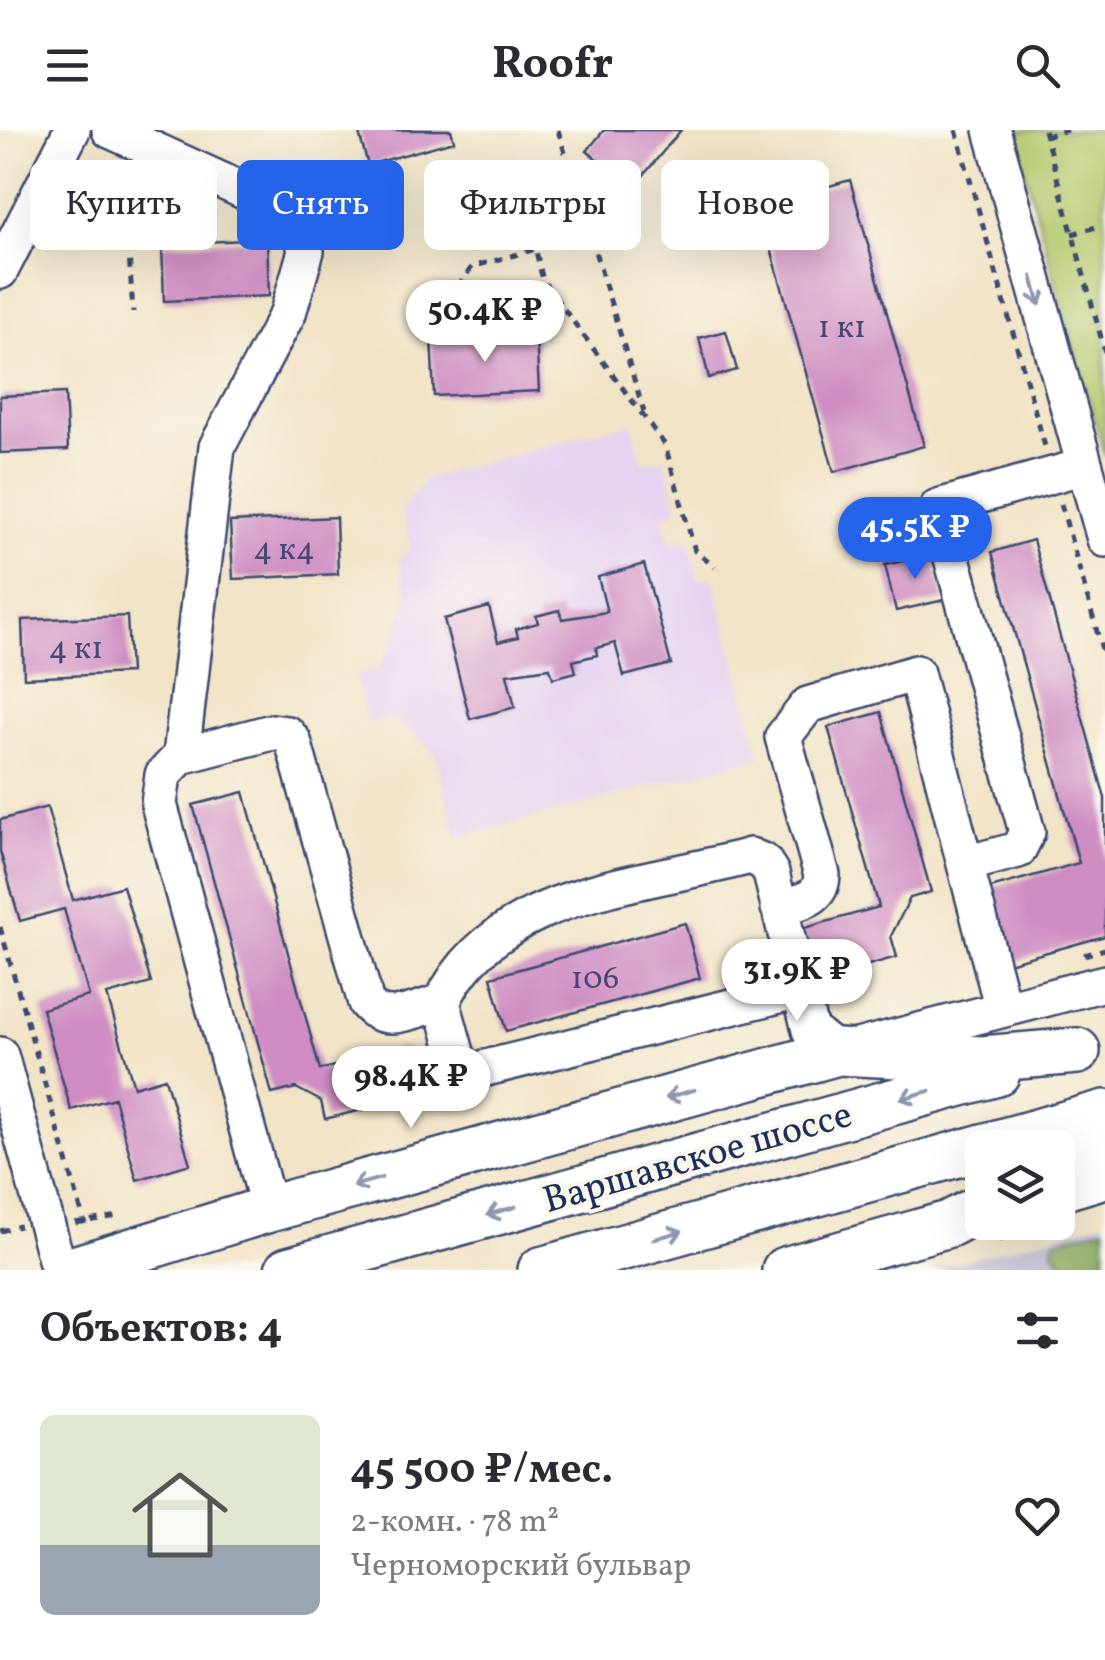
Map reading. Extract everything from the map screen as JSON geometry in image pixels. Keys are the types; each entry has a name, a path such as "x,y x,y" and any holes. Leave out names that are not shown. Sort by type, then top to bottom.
{"main road":[{"path":"72,1270 269,1209 838,1052 982,1058 1091,1047"},
{"name":"Варшавское шоссе","path":"288,1270 1091,1047"},
{"name":"Варшавское шоссе","path":"540,1270 1105,1114"},
{"path":"1075,1158 1105,1140"},
{"path":"785,1270 965,1217"}],"street":[{"path":"110,130 279,207 300,224 306,251 288,313 217,447 181,756"},
{"path":"992,130 1069,471 1105,539"},
{"path":"0,272 69,136"},
{"path":"966,864 1018,850 1027,832 938,507 1069,471"},
{"path":"779,908 814,897 822,888 784,736 808,705 916,673 1003,1009"},
{"path":"269,1209 158,804 163,775 181,756 272,732 287,734 293,741 366,1002 375,1014 385,1017 442,1002 476,950 530,914 750,856 764,862 770,873 810,1030 838,1052 1105,983"},
{"path":"442,1002 462,1074 799,990"},
{"path":"0,1055 60,1270"},
{"path":"1075,1189 1105,1180"}],"path":[{"path":"558,130 646,420"},
{"path":"956,130 1069,471 1105,660"},
{"path":"1066,130 1044,133 1105,352"},
{"path":"69,136 128,198 133,312"},
{"path":"1072,234 1096,228"},
{"path":"465,304 462,280 472,268 533,250"},
{"path":"536,250 543,281 665,445 694,550 715,568"},
{"path":"0,926 86,1224"},
{"path":"0,1231 45,1220 86,1224 121,1216"}],"shaded area":[{"path":"632,423 643,463 664,458 678,511 663,516 670,543 688,539 699,580 713,577 760,757 457,838 435,754 393,718 367,724 355,675 380,669 408,599 398,559 411,548 401,510 426,478"},
{"path":"1105,1221 1105,1270 931,1270 1038,1240 1075,1240 1075,1229"}],"green space":[{"path":"1013,130 1105,130 1105,457"},
{"path":"1105,1227 1105,1270 1069,1270 1053,1251 1055,1240 1075,1240 1075,1235"}],"building":[{"path":"358,130 451,130 454,141 386,160 367,160"},
{"path":"604,130 681,130 641,178 641,160 598,160 587,151"},
{"path":"850,180 924,446 834,472 771,250 829,250 829,186"},
{"path":"237,240 237,250 267,250 269,296 164,301 162,250 217,250 217,241"},
{"path":"726,331 737,370 709,378 699,338"},
{"path":"536,334 539,391 434,396 431,338"},
{"path":"65,393 68,450 0,453 0,396"},
{"path":"336,517 338,574 233,579 230,522"},
{"path":"1033,540 1105,798 1105,936 1008,963 987,889 1079,863 992,552"},
{"path":"934,554 944,600 896,611 885,565"},
{"path":"644,564 671,664 624,676 615,643 596,648 597,655 573,661 576,672 553,678 550,668 507,674 515,707 470,719 444,619 489,607 498,642 518,637 516,629 538,623 536,616 559,610 562,619 607,612 598,577"},
{"path":"127,616 130,673 24,678 22,620"},
{"path":"881,712 931,892 910,898 891,936 897,957 815,980 801,929 879,907 828,727"},
{"path":"244,792 320,1070 405,1047 418,1096 325,1119 321,1101 296,1088 272,1094 193,805"},
{"path":"47,807 73,900 123,886 151,983 107,995 134,1087 165,1078 190,1164 137,1180 114,1098 71,1110 42,1009 89,996 64,909 20,921 0,851 0,820"},
{"path":"685,923 700,978 506,1031 491,977"}]}
